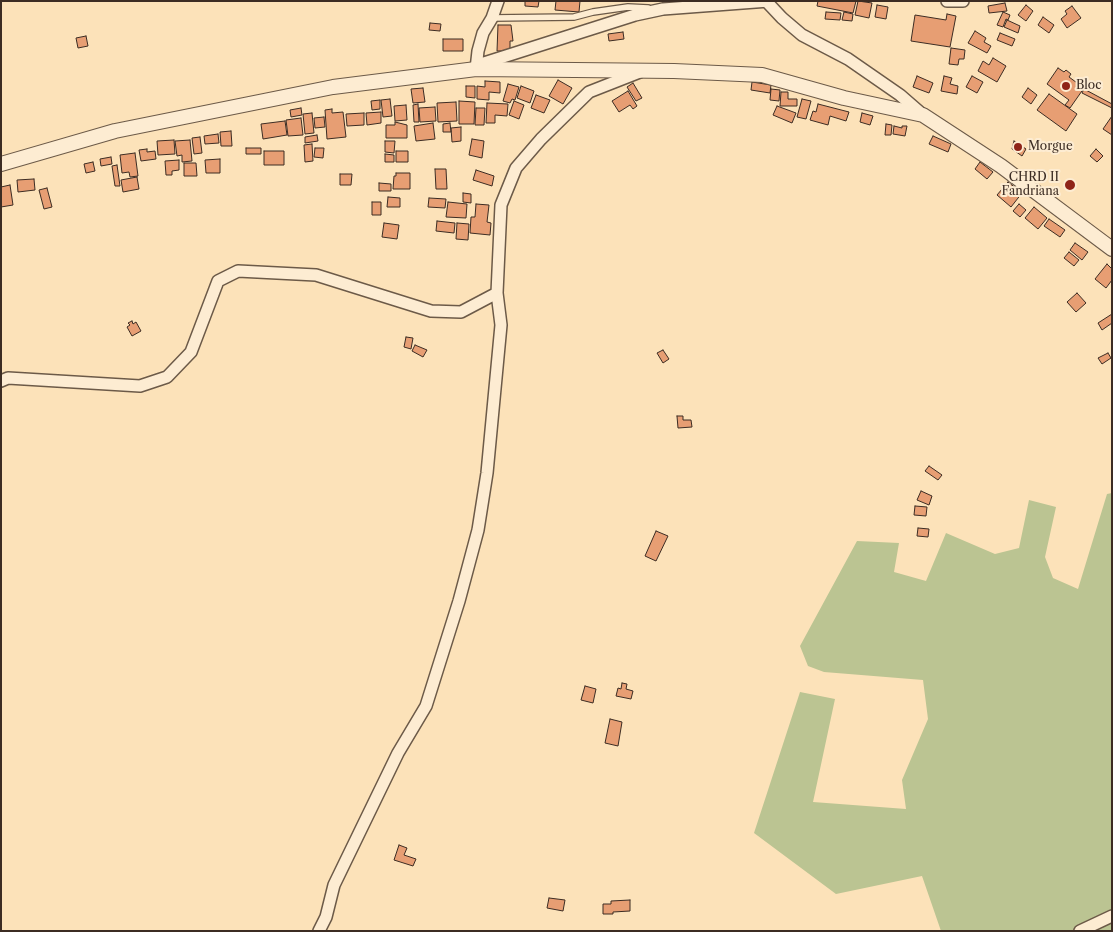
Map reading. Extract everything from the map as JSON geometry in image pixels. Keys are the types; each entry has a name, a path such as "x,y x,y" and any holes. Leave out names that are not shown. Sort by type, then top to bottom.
{"street":[{"path":"476,69 483,33 492,18 498,1"},
{"path":"947,1 963,1"},
{"path":"476,69 484,63 635,15 663,9 767,2 802,35 848,59 900,95 923,115 1001,166 1112,249"},
{"path":"1,164 115,131 333,86 476,69 644,70 762,74 844,98 923,115"},
{"path":"318,931 326,917 334,885 398,753 426,706 459,601 478,530 487,474 502,325 497,294 501,205 516,168 541,139 589,92 644,70"},
{"path":"1,381 8,378 140,386 167,377 191,352 218,281 238,271 316,275 430,311 461,312 497,294"},
{"path":"1080,931 1112,916"}],"lane":[{"path":"492,18 574,17 592,12 628,7 663,9"}],"green space":[{"path":"1112,493 1112,931 941,931 922,876 836,894 754,833 800,692 835,699 813,802 906,809 902,780 928,719 923,680 824,672 808,666 800,646 857,541 899,543 894,572 926,581 946,533 995,554 1019,548 1029,500 1056,507 1045,557 1053,578 1078,589 1107,494"}],"building":[{"path":"525,1 539,1 538,7 525,6"},
{"path":"556,1 580,1 579,12 555,10"},
{"path":"818,1 856,1 853,13 817,6"},
{"path":"858,1 872,3 869,18 855,15"},
{"path":"1005,3 1007,11 989,13 988,6"},
{"path":"877,5 888,7 886,19 875,17"},
{"path":"1026,5 1033,11 1026,21 1018,15"},
{"path":"1072,6 1081,18 1067,28 1061,19 1067,14 1065,11"},
{"path":"826,12 841,13 840,20 825,19"},
{"path":"844,12 853,14 852,21 842,20"},
{"path":"1003,12 1010,15 1003,27 997,25"},
{"path":"947,14 956,16 950,47 911,41 915,15 946,20"},
{"path":"1043,17 1054,25 1049,33 1038,25"},
{"path":"1007,20 1020,26 1018,33 1004,27"},
{"path":"430,23 441,24 440,31 429,30"},
{"path":"498,25 511,25 513,41 510,41 510,51 497,51"},
{"path":"975,31 986,38 984,42 991,46 987,53 968,43"},
{"path":"623,32 624,39 609,41 608,34"},
{"path":"1000,33 1015,39 1012,46 997,40"},
{"path":"86,36 88,46 78,48 76,38"},
{"path":"443,39 463,39 463,51 443,51"},
{"path":"951,48 965,50 964,59 959,59 958,65 949,64"},
{"path":"993,58 1006,66 997,82 978,71 983,61 989,65"},
{"name":"Bloc","path":"1058,68 1064,72 1066,70 1071,74 1069,77 1084,88 1070,108 1065,105 1069,100 1047,84"},
{"path":"917,76 933,83 929,93 913,87"},
{"path":"944,76 952,78 950,84 958,86 957,94 941,91"},
{"path":"972,76 983,82 977,93 966,87"},
{"path":"558,80 572,88 563,104 549,96"},
{"path":"485,81 500,82 500,93 489,92 489,100 477,99 477,86 485,87"},
{"path":"752,82 771,85 770,93 751,90"},
{"path":"633,83 642,98 636,101 627,87"},
{"path":"508,84 519,87 515,100 512,99 510,103 503,101"},
{"path":"466,86 475,86 475,98 466,97"},
{"path":"521,86 534,91 530,103 517,98"},
{"path":"423,88 425,102 413,103 411,89"},
{"path":"1028,88 1037,95 1031,104 1022,97"},
{"path":"771,89 780,90 779,101 770,100"},
{"path":"1084,89 1112,104 1112,108 1082,93"},
{"path":"628,91 637,106 633,109 630,105 619,112 612,101"},
{"path":"781,92 788,92 788,99 797,99 797,106 780,106"},
{"path":"1049,94 1077,114 1066,131 1037,110"},
{"path":"536,95 550,100 544,113 531,108"},
{"path":"390,99 392,116 383,117 381,100"},
{"path":"802,99 811,101 806,119 797,117"},
{"path":"380,100 380,109 372,110 371,101"},
{"path":"459,101 475,102 474,124 459,124"},
{"path":"514,101 524,105 519,119 509,115"},
{"path":"456,102 457,121 438,122 437,103"},
{"path":"487,103 508,104 507,116 495,115 495,123 486,123"},
{"path":"418,104 419,122 414,122 413,105"},
{"path":"818,104 849,112 846,121 830,116 828,125 810,120 813,111 816,112"},
{"path":"406,105 407,120 395,121 394,106"},
{"path":"777,106 796,113 792,123 773,115"},
{"path":"435,107 436,121 420,122 419,108"},
{"path":"301,108 302,115 291,117 290,110"},
{"path":"476,108 485,108 484,125 475,125"},
{"path":"332,109 332,113 343,112 346,137 327,139 325,110"},
{"path":"381,112 381,123 367,125 366,113"},
{"path":"312,113 314,133 305,134 303,114"},
{"path":"364,113 364,125 347,126 346,114"},
{"path":"862,113 873,116 870,125 860,122"},
{"path":"1112,116 1112,135 1103,129"},
{"path":"324,117 325,127 315,128 314,118"},
{"path":"301,118 303,135 288,136 286,120"},
{"path":"285,121 287,135 263,139 261,124"},
{"path":"395,122 407,125 407,138 386,138 386,125 395,125"},
{"path":"433,123 435,139 416,141 414,126"},
{"path":"450,123 451,132 443,132 443,124"},
{"path":"886,124 892,125 891,135 885,135"},
{"path":"894,126 902,128 902,126 907,126 905,136 893,134"},
{"path":"461,127 461,141 452,142 451,128"},
{"path":"231,131 232,146 221,146 220,132"},
{"path":"218,134 219,143 205,144 204,136"},
{"path":"317,135 318,141 305,143 305,137"},
{"path":"933,136 951,144 948,152 929,144"},
{"path":"200,137 202,153 194,154 192,138"},
{"path":"472,139 484,141 482,158 469,155"},
{"path":"174,140 175,154 158,155 157,141"},
{"path":"190,140 192,161 182,162 182,155 177,156 175,141"},
{"path":"385,141 395,141 394,153 385,152"},
{"name":"Morgue","path":"1014,141 1026,149 1022,156 1012,149"},
{"path":"312,144 313,161 305,162 304,145"},
{"path":"246,148 261,148 261,154 246,154"},
{"path":"315,148 324,148 323,158 314,157"},
{"path":"147,149 147,152 155,151 156,159 141,161 139,150"},
{"path":"1096,149 1103,156 1097,162 1090,156"},
{"path":"264,151 284,151 284,165 264,165"},
{"path":"396,151 408,151 408,162 396,162"},
{"path":"135,153 138,176 130,177 129,172 122,173 120,155"},
{"path":"385,154 394,155 394,162 385,162"},
{"path":"111,157 112,164 101,166 100,159"},
{"path":"220,159 220,173 206,173 205,160"},
{"path":"179,160 179,170 172,171 172,175 166,175 165,161"},
{"path":"93,162 95,171 86,173 84,164"},
{"path":"980,162 993,172 987,179 975,169"},
{"path":"184,163 196,163 197,176 184,176"},
{"path":"117,165 120,186 115,186 112,166"},
{"path":"435,169 446,169 447,189 436,189"},
{"path":"476,170 494,176 492,186 473,180"},
{"path":"396,173 410,173 410,189 393,189"},
{"path":"340,174 352,174 351,185 340,185"},
{"path":"137,177 139,189 123,192 121,180"},
{"path":"34,179 35,190 18,192 17,180"},
{"path":"1008,182 1022,193 1011,207 997,195"},
{"path":"379,183 391,184 391,191 379,191"},
{"path":"10,185 13,205 1,207 1,187"},
{"path":"47,188 52,207 44,209 39,190"},
{"path":"463,193 471,194 471,203 463,202"},
{"path":"388,197 400,198 400,207 387,207"},
{"path":"429,198 446,199 445,208 428,207"},
{"path":"372,202 381,202 381,215 372,215"},
{"path":"448,202 467,204 466,218 446,217"},
{"path":"476,204 489,205 487,222 491,223 490,235 470,233 471,217 475,217"},
{"path":"1019,204 1026,210 1020,217 1013,211"},
{"path":"1034,207 1047,218 1038,229 1025,218"},
{"path":"1049,219 1065,230 1060,237 1044,226"},
{"path":"437,221 455,223 454,233 436,231"},
{"path":"384,223 399,225 397,239 382,237"},
{"path":"457,223 469,224 468,240 456,239"},
{"path":"1075,243 1088,252 1082,260 1070,250"},
{"path":"1069,252 1079,260 1074,266 1064,258"},
{"path":"1107,264 1112,269 1112,280 1106,288 1095,279"},
{"path":"1077,293 1086,303 1076,312 1067,302"},
{"path":"1112,314 1112,323 1102,330 1098,323"},
{"path":"132,321 133,324 136,322 141,331 132,336 127,327 130,325 128,323"},
{"path":"406,337 413,338 411,349 404,347"},
{"path":"415,345 427,350 423,357 412,351"},
{"path":"663,350 669,359 663,363 657,353"},
{"path":"1108,353 1111,358 1102,364 1098,358"},
{"path":"677,416 683,416 683,420 691,420 692,427 678,428"},
{"path":"929,466 942,475 938,480 925,471"},
{"path":"921,491 932,496 929,505 917,500"},
{"path":"915,506 927,507 926,516 914,515"},
{"path":"918,528 929,529 928,537 917,536"},
{"path":"656,531 668,536 656,561 645,556"},
{"path":"622,683 627,684 626,689 633,691 631,699 616,696 618,688 621,689"},
{"path":"585,686 596,689 593,703 581,700"},
{"path":"610,719 622,722 618,746 605,743"},
{"path":"399,845 407,848 404,855 416,859 413,866 394,860"},
{"path":"549,898 565,900 563,911 547,908"},
{"path":"630,900 630,911 603,914 603,904 611,904 611,901"}],"place":[{"name":"Bloc","path":"1066,86"},
{"name":"Morgue","path":"1018,147"},
{"name":"CHRD II Fandriana","path":"1070,185"}]}
